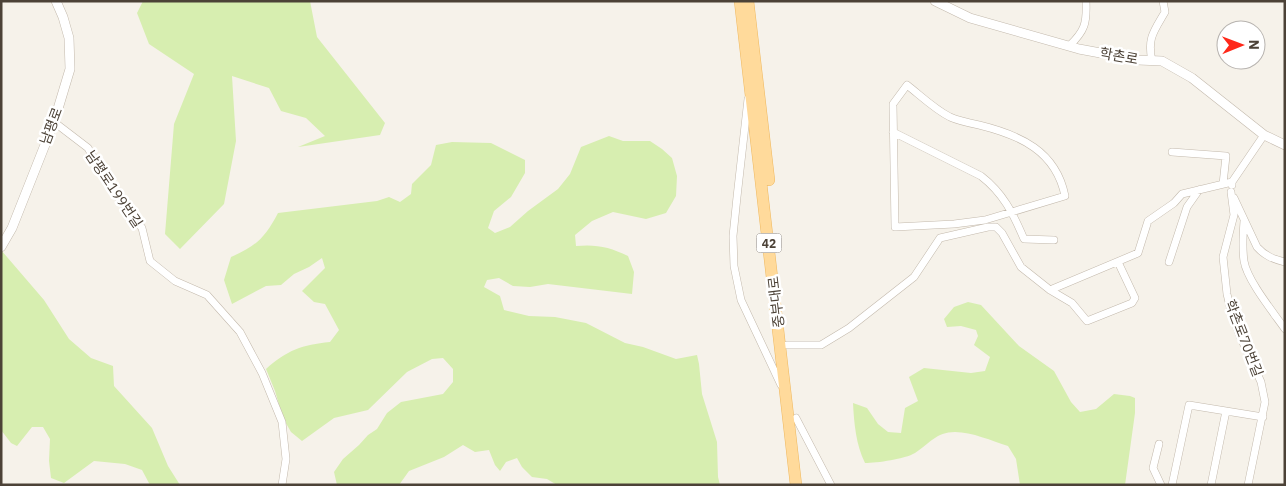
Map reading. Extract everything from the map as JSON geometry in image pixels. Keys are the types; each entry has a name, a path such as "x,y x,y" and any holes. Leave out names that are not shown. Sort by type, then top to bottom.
{"main road":[{"name":"중부대로","path":"747,3 751,89 796,485"},
{"name":"중부대로","path":"747,3 803,485"}],"street":[{"name":"남평로","path":"1,247 12,228 54,122 70,70 69,38 56,1"},
{"name":"학촌로","path":"935,1 970,18 1069,46 1138,60 1162,61 1192,78 1264,135 1285,145"},
{"path":"1069,46 1086,25 1086,1"},
{"path":"1152,61 1150,44 1152,32 1165,12 1163,1"},
{"path":"907,85 949,117 1001,131 1034,147 1050,163 1062,181 1065,196 1013,212 985,220 954,224 895,227 893,104 907,85"},
{"path":"751,89 744,122 733,236 734,266 741,300 786,394"},
{"name":"남평로199번길","path":"54,122 88,148 108,184 142,228 150,261 175,280 207,295 240,332 262,373 282,422 286,460 282,485"},
{"path":"893,132 981,176 993,185 1013,212 1024,239 1054,240"},
{"name":"학촌로70번길","path":"1248,485 1265,402 1261,382 1232,315 1227,294 1223,257 1234,215 1231,192 1232,182 1264,135"},
{"path":"1172,152 1226,156 1223,184"},
{"path":"1050,290 1138,253 1148,222 1174,203 1182,194 1232,182"},
{"path":"1169,262 1187,207 1200,190"},
{"path":"1231,192 1262,254 1274,260 1285,262"},
{"path":"1244,219 1242,241 1244,263 1251,278 1285,329"},
{"path":"954,224 956,233"},
{"path":"788,345 821,345 849,328 914,277 940,238 956,233 988,227 996,228 1002,233 1021,267 1050,290 1072,303 1087,321 1132,303 1135,298 1118,262"},
{"path":"1172,485 1189,404 1263,417"},
{"path":"1211,485 1226,411"},
{"path":"796,418 831,485"},
{"path":"1159,444 1153,468 1161,485"}],"green space":[{"path":"143,1 310,1 317,37 385,123 380,135 298,147 325,136 306,118 281,111 269,88 232,76 236,141 224,204 180,249 165,234 174,124 194,74 149,44 137,13"},
{"path":"609,136 623,141 650,141 672,158 677,176 676,196 666,213 646,219 613,212 592,221 575,235 576,246 590,245 603,247 628,256 634,272 632,294 548,284 530,287 513,286 499,278 487,280 484,287 500,296 504,310 529,316 555,317 586,323 625,343 643,347 676,359 697,355 702,394 717,442 720,485 557,485 547,479 532,477 522,467 517,458 506,462 500,471 495,465 489,450 475,452 463,445 444,457 409,471 399,485 337,485 334,472 343,459 377,429 387,413 401,402 443,394 453,382 453,369 443,358 432,359 407,372 368,410 334,418 302,441 291,432 283,418 266,369 281,357 295,350 330,342 339,330 325,304 314,302 302,291 325,268 322,258 294,274 281,285 266,286 232,304 224,280 231,257 259,240 269,229 278,213 377,201 389,197 400,202 411,194 412,184 431,165 436,145 452,142 491,143 525,160 525,173 511,197 494,211 488,228 495,233 510,227 558,189 570,174 581,147"},
{"path":"1,250 44,300 69,339 91,358 113,366 114,386 152,428 168,466 180,485 150,485 142,470 125,464 94,461 64,483 51,478 49,461 50,439 43,427 32,427 17,446 11,443 1,430"},
{"path":"968,302 981,305 1019,346 1054,371 1071,402 1080,412 1096,409 1114,394 1135,398 1135,413 1125,485 1020,485 1016,459 1008,446 962,432 943,434 915,453 905,457 865,463 855,426 853,403 867,408 878,424 888,432 901,433 905,408 918,401 909,377 924,368 971,373 985,371 990,357 974,345 978,336 976,330 961,326 947,327 944,319 954,307"}]}
